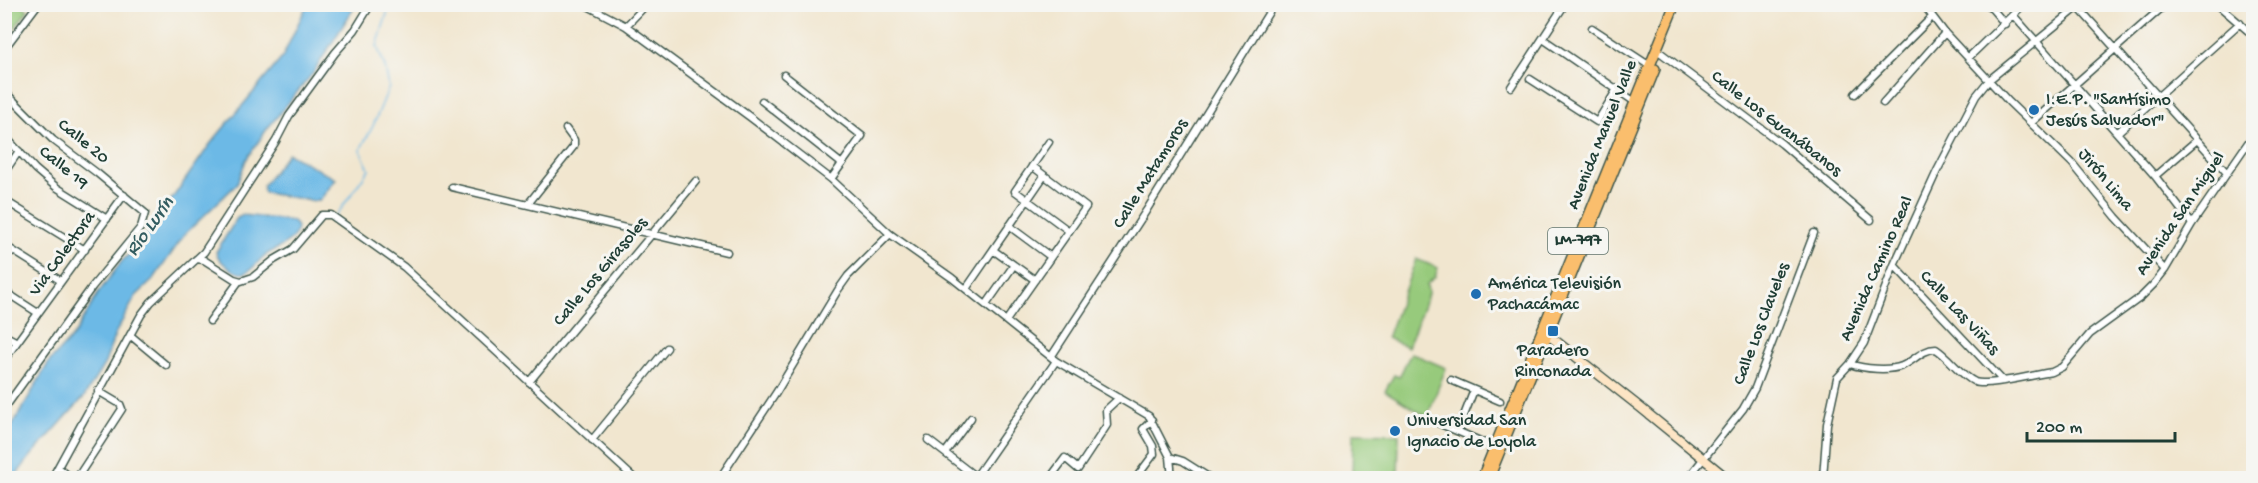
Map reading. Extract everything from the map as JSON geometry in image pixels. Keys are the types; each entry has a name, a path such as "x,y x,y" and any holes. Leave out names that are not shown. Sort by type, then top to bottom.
{"main road":[{"name":"Avenida Manuel Valle","path":"1617,154 1635,102 1675,4"},
{"name":"Avenida Manuel Valle","path":"1489,478 1617,154 1681,4"},
{"name":"Avenida Manuel Valle","path":"1482,478 1545,332"}],"street":[{"path":"4,49 38,4"},
{"path":"52,478 98,391 151,302 204,252 276,141 289,116 335,53 355,30 371,4"},
{"path":"584,4 626,26 831,179 890,234 966,289 1054,359 1149,416 1170,457 1172,478"},
{"path":"626,26 647,4"},
{"name":"Calle Matamoros","path":"976,478 1054,359 1274,4"},
{"path":"1511,87 1565,4"},
{"name":"Jirón Lima","path":"1923,4 1968,58 2073,164 2116,218 2165,270"},
{"path":"1855,94 1940,4"},
{"path":"1988,4 2005,24"},
{"path":"1968,58 2024,4"},
{"path":"2031,123 2166,4"},
{"path":"2217,4 2253,36"},
{"path":"2079,6 2227,173"},
{"name":"Avenida Camino Real","path":"1823,478 1827,424 1834,385 1864,343 1894,265 1936,171 1976,96 1989,80 2079,6"},
{"path":"2013,15 2155,176 2192,224"},
{"path":"2116,133 2240,23"},
{"path":"1592,28 1650,66"},
{"path":"1883,103 1945,33"},
{"path":"1543,39 1635,102"},
{"name":"Calle Los Guanábanos","path":"1661,54 1782,144 1871,220"},
{"path":"784,75 862,136 831,179"},
{"path":"1530,79 1597,122 1617,89"},
{"name":"Calle 20","path":"4,91 53,140 145,213 141,226 92,287 4,409"},
{"path":"762,101 842,164"},
{"path":"528,204 574,146 574,140 566,129"},
{"name":"Avenida San Miguel","path":"1850,364 1887,369 1902,366 1929,349 1936,349 1962,373 1976,382 1987,384 2052,372 2062,367 2090,334 2140,297 2165,270 2192,224 2253,134"},
{"name":"Calle 19","path":"4,135 56,187 107,219"},
{"path":"2155,176 2197,140"},
{"path":"1049,142 1015,191 1069,231"},
{"path":"4,173 19,151"},
{"path":"1006,321 1086,207 1032,166"},
{"path":"966,289 1044,176"},
{"name":"Calle Los Girasoles","path":"529,382 696,181"},
{"path":"452,187 727,252"},
{"name":"Via Colectora","path":"4,360 124,195"},
{"path":"4,200 85,250"},
{"path":"210,321 239,281 253,277 274,260 293,249 322,215 331,215 404,267 634,478"},
{"path":"1009,226 1051,257"},
{"name":"Calle Los Claveles","path":"1688,478 1743,409 1755,388 1814,233"},
{"path":"720,478 776,393 838,290 848,276 890,234"},
{"path":"4,245 61,281"},
{"path":"993,250 1035,280"},
{"path":"196,259 204,260 239,281"},
{"path":"986,305 1014,265"},
{"name":"Calle Las Viñas","path":"1894,265 2003,381"},
{"path":"4,291 38,313"},
{"path":"1545,332 1727,478"},
{"path":"4,334 17,342"},
{"path":"130,335 166,365"},
{"path":"592,440 667,348"},
{"path":"1451,380 1500,401"},
{"path":"1458,431 1474,390"},
{"path":"77,478 122,409 120,405 98,391"},
{"path":"1050,478 1065,458 1078,469 1107,424 1106,410 1119,398"},
{"path":"945,453 972,418"},
{"path":"1136,478 1154,454 1153,446 1143,429 1152,420"},
{"path":"1436,422 1487,444"},
{"path":"928,440 976,478"},
{"path":"1170,457 1183,461 1210,478"},
{"path":"59,468 71,478"}],"green space":[{"path":"5,4 22,5 28,10 13,30 5,23"},
{"path":"1416,259 1438,268 1435,277 1427,284 1428,294 1408,347 1387,338"},
{"path":"1411,353 1446,368 1427,417 1385,391 1394,375 1399,377"},
{"path":"1353,433 1399,434 1398,478 1352,478"}],"water":[{"path":"307,5 356,5 313,73 267,129 246,160 237,184 185,234 153,280 136,296 115,334 105,363 84,397 14,478 5,478 5,438 49,362 74,335 99,292 122,261 141,243 211,143 282,58"},
{"path":"288,153 336,179 320,200 263,191 263,186"},
{"path":"243,215 293,221 297,227 289,242 263,257 248,272 241,273 228,267 220,260 216,252 237,218"}],"waterway":[{"path":"336,216 369,169 360,150 389,87 377,46 390,4"}],"place":[{"name":"I.E.P. \"Santísimo Jesús Salvador\"","path":"2034,110"},
{"name":"América Televisión Pachacámac","path":"1476,294"},
{"name":"Paradero Rinconada","path":"1553,331"},
{"name":"Universidad San Ignacio de Loyola","path":"1395,431"}],"water label":[{"name":"Río Lurín","path":"151,227"}]}
